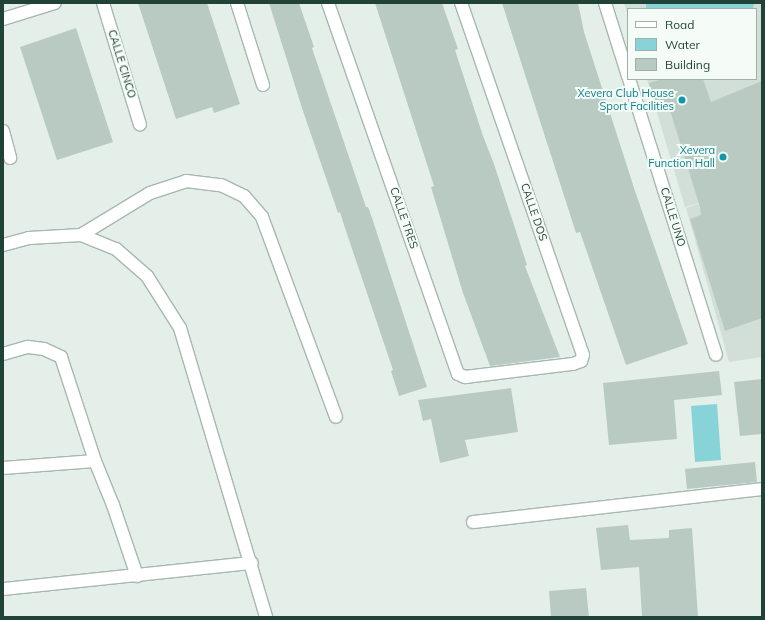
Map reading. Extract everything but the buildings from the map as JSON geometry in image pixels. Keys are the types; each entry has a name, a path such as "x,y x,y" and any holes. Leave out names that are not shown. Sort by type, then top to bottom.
{"street":[{"path":"3,19 55,3"},
{"name":"CALLE CINCO","path":"103,3 140,125"},
{"path":"237,3 262,85"},
{"name":"CALLE TRES","path":"328,3 458,374 465,377 519,371"},
{"name":"CALLE DOS","path":"461,3 583,355 581,361 573,364 519,371"},
{"path":"605,3 627,73"},
{"name":"CALLE UNO","path":"629,80 716,355"},
{"path":"3,131 10,158"},
{"path":"81,235 150,193 186,181 222,185 244,196 262,218 336,417"},
{"path":"3,245 29,238 81,235 116,250 147,276 180,328 252,563 266,617"},
{"path":"3,354 28,347 44,349 61,357 94,461 113,505 137,576"},
{"path":"3,468 94,461"},
{"path":"473,522 762,489"},
{"path":"3,589 252,563"}],"shaded area":[{"path":"624,3 762,3 762,357 729,362 686,208 709,200 685,207 647,80 757,80 757,8 627,8 627,12"}],"water":[{"path":"646,4 754,4 753,8 646,8"},
{"path":"717,404 721,460 695,462 691,406"}],"place":[{"name":"Xevera Club House Sport Facilities","path":"682,100"},
{"name":"Xevera Function Hall","path":"723,157"}]}
